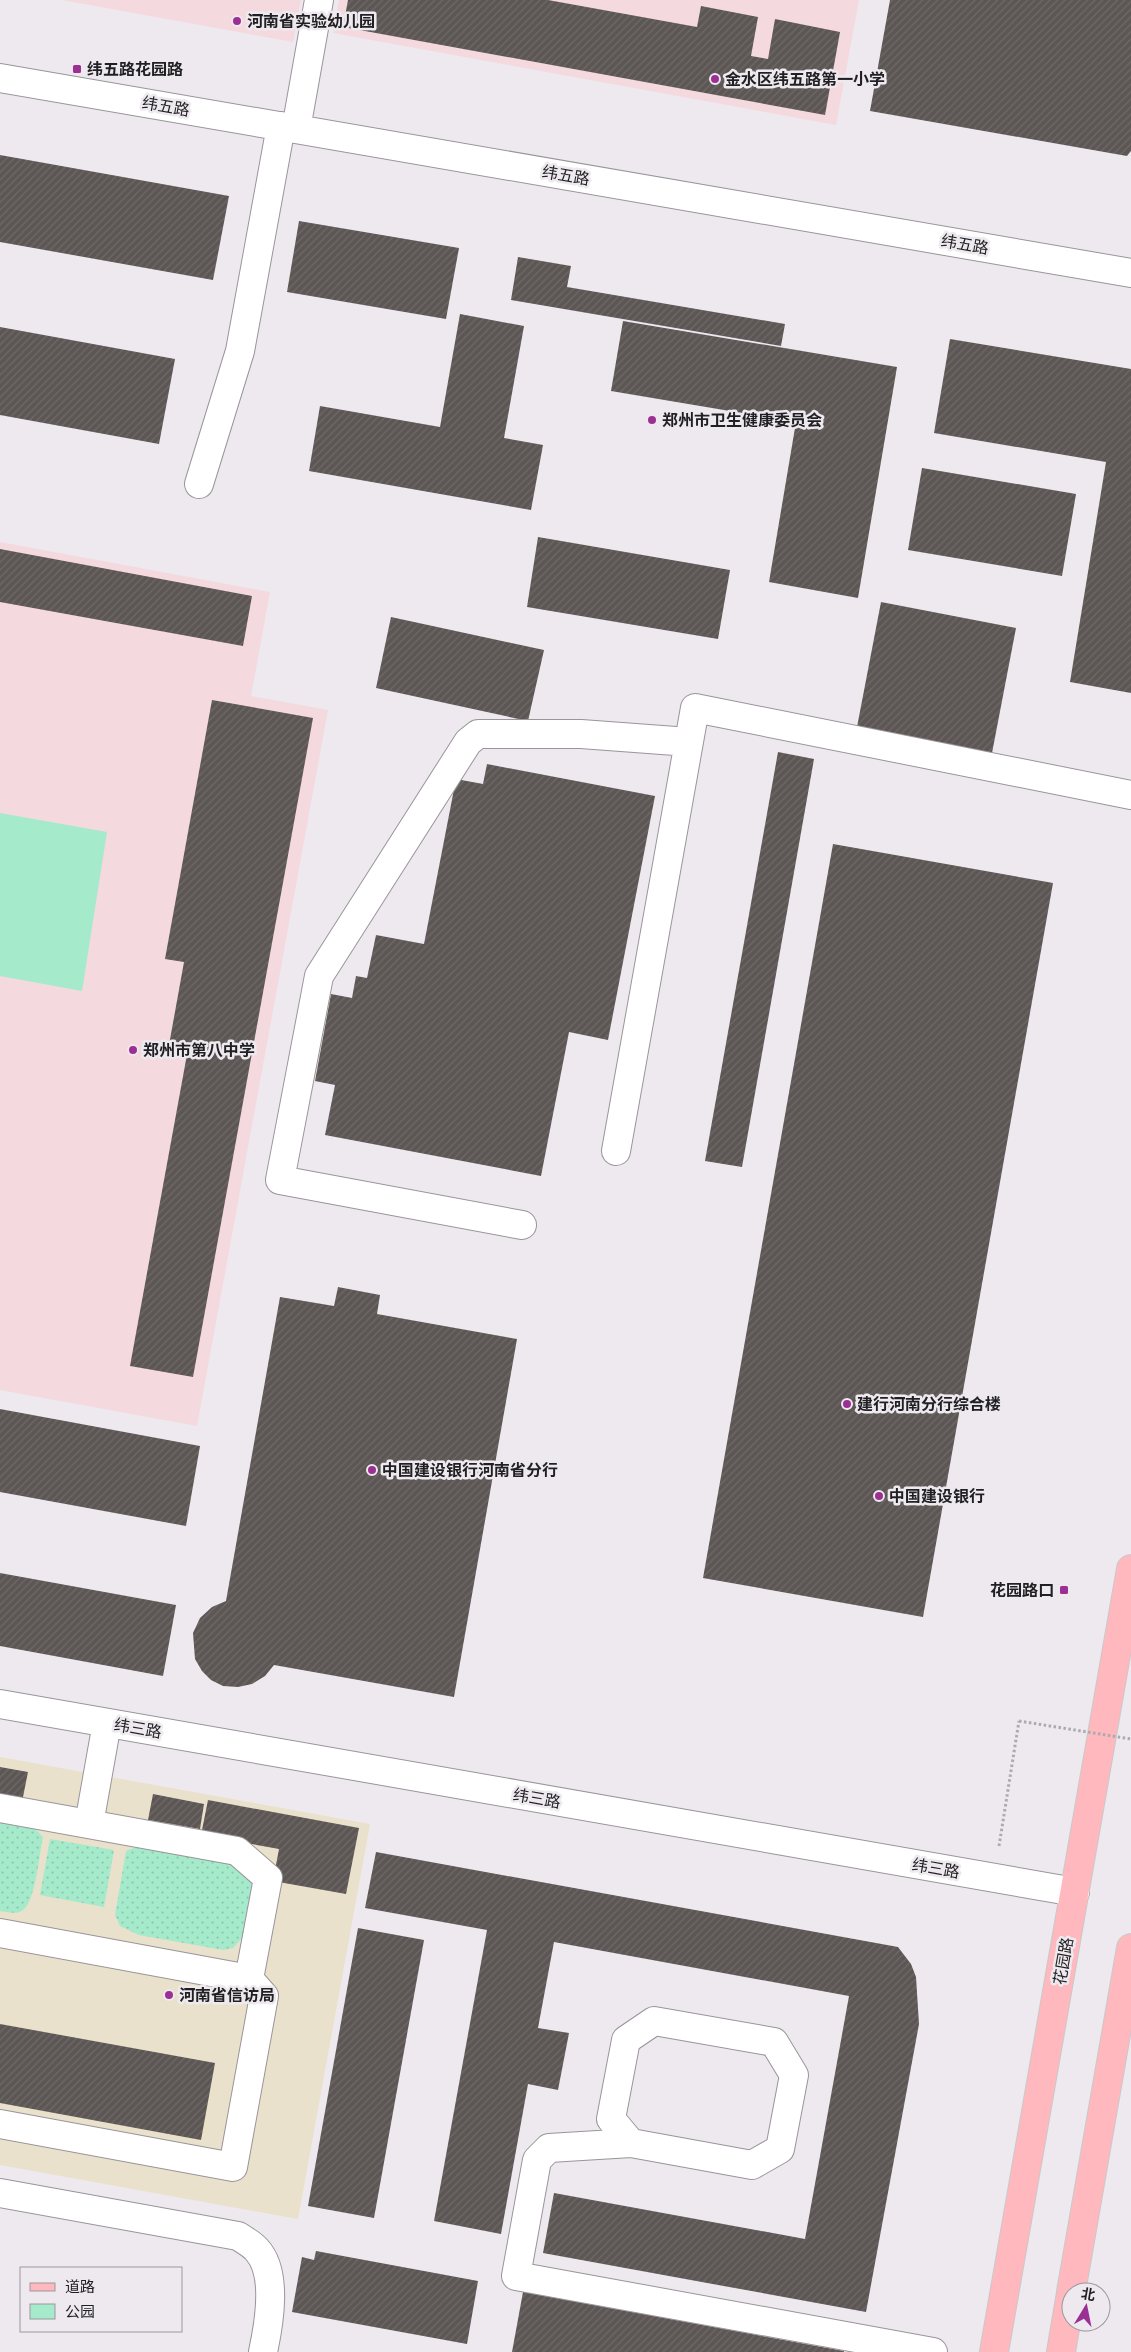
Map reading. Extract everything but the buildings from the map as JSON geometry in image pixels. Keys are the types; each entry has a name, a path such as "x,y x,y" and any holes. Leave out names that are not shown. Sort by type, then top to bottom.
{"main road":[{"name":"花园路","path":"994,2352 1131,1569"},
{"path":"1073,2282 1131,1948"},
{"path":"1061,2352 1064,2332"}],"street":[{"path":"199,484 240,351 319,0"},
{"name":"纬五路","path":"0,78 1131,273"},
{"path":"616,1151 695,708 1131,795"},
{"path":"522,1225 280,1180 319,976 468,742 478,734 581,734 689,742"},
{"name":"纬三路","path":"0,1704 1075,1892"},
{"path":"89,1824 107,1723"},
{"path":"0,1808 237,1851 268,1878 249,1979"},
{"path":"0,1933 249,1979 264,1996 233,2166 0,2124"},
{"path":"631,2143 611,2119 624,2050 626,2040 654,2021 774,2042 794,2075 780,2149 752,2165 631,2143 549,2148 537,2160 516,2276 933,2352"},
{"path":"0,2193 238,2236 258,2250 270,2278 270,2320 264,2352"}],"path":[{"path":"993,1878 1019,1721 1131,1739"}],"shaded area":[{"name":"河南省实验幼儿园","path":"62,0 301,0 293,42"},
{"name":"金水区纬五路第一小学","path":"339,0 859,0 836,125 333,33"},
{"name":"郑州市第八中学","path":"0,542 270,592 251,696 328,710 197,1426 0,1390"},
{"name":"河南省信访局","path":"0,1757 370,1824 298,2219 0,2165"}],"green space":[{"path":"0,813 107,832 82,991 0,976"},
{"path":"0,1820 34,1828 43,1837 31,1897 23,1910 12,1913 0,1911"},
{"path":"50,1839 114,1850 104,1907 40,1895"},
{"path":"139,1846 238,1862 254,1875 242,1938 233,1948 223,1950 139,1935 120,1926 115,1915 126,1851"}],"place":[{"name":"河南省实验幼儿园","path":"237,21"},
{"name":"纬五路花园路","path":"77,69"},
{"name":"金水区纬五路第一小学","path":"715,79"},
{"name":"郑州市卫生健康委员会","path":"652,420"},
{"name":"郑州市第八中学","path":"133,1050"},
{"name":"建行河南分行综合楼","path":"847,1404"},
{"name":"中国建设银行河南省分行","path":"372,1470"},
{"name":"中国建设银行","path":"879,1496"},
{"name":"花园路口","path":"1064,1590"},
{"name":"河南省信访局","path":"169,1995"}]}
